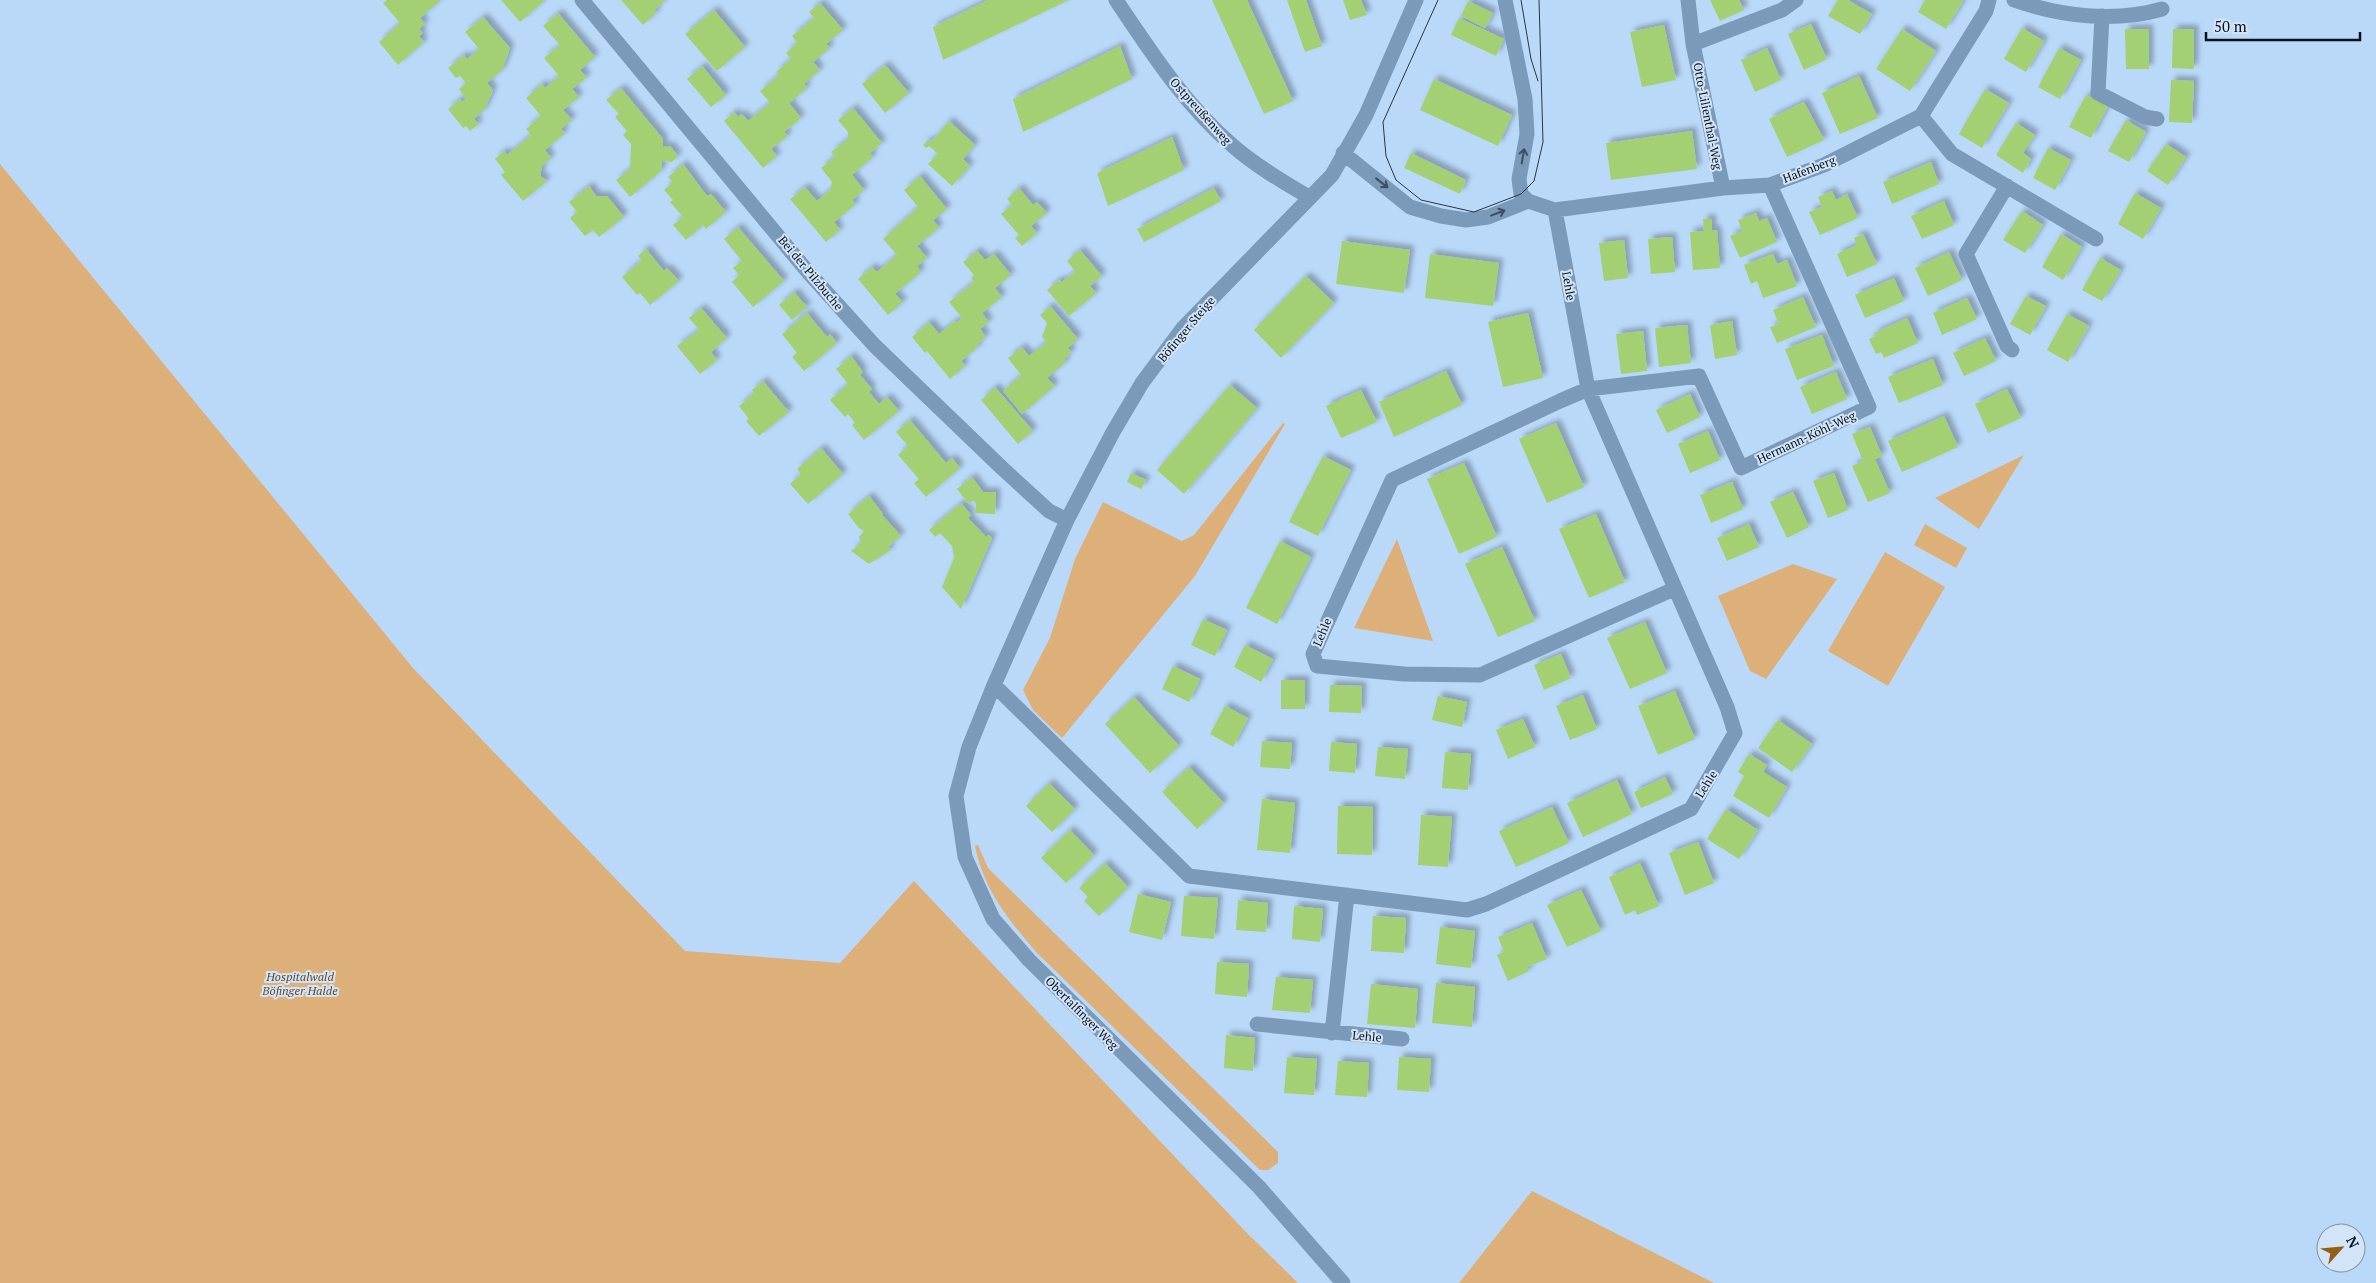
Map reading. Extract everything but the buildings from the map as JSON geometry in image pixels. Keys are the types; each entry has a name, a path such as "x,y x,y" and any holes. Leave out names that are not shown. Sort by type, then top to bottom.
{"street":[{"name":"Bei der Pilzbuche","path":"582,0 808,272 874,345 1009,474 1050,511 1067,520"},
{"name":"Ostpreußenweg","path":"1116,0 1160,66 1199,112 1232,146 1261,168 1309,197"},
{"name":"Böfinger Steige","path":"994,685 1067,520 1112,432 1148,375 1183,328 1332,175 1366,114 1416,0"},
{"path":"1505,0 1525,99 1527,134 1519,179 1521,194 1528,201 1555,210"},
{"name":"Otto-Lilienthal-Weg","path":"1688,0 1693,44 1723,188"},
{"path":"1693,44 1782,10 1796,0"},
{"path":"1989,0 1986,11 1922,116 1952,154 2096,239"},
{"path":"2014,0 2044,10 2102,16 2143,15 2162,9"},
{"path":"2102,16 2098,93 2144,117 2157,119"},
{"name":"Hafenberg","path":"1555,210 1723,188 1770,184 1824,165 1922,116"},
{"path":"1343,153 1410,207 1441,216 1466,220 1488,217 1528,201"},
{"name":"Hermann-Köhl-Weg","path":"1588,389 1699,376 1741,468 1869,407 1770,184"},
{"path":"2007,186 1966,254 2007,346 2012,350"},
{"name":"Lehle","path":"994,685 1189,876 1467,910 1486,904 1691,809 1736,733 1588,389 1555,210"},
{"name":"Lehle","path":"1588,389 1392,480 1313,654 1317,666 1404,674 1480,675 1674,589"},
{"name":"Obertalfinger Weg","path":"994,685 969,747 956,796 965,857 994,919 1029,960 1259,1187 1343,1283"},
{"path":"1332,1033 1348,895"},
{"name":"Lehle","path":"1257,1024 1402,1039"}],"green space":[{"name":"Hospitalwald Böfinger Halde","path":"0,164 413,668 685,951 840,963 914,881 1246,1232 1298,1283 0,1283"},
{"path":"1283,423 1285,424 1195,576 1062,738 1033,710 1023,690 1050,638 1075,559 1103,502 1182,541 1194,535"},
{"path":"2024,455 1979,529 1935,498"},
{"path":"1925,524 1967,548 1956,568 1914,545"},
{"path":"1397,539 1433,641 1354,628"},
{"path":"1885,552 1945,587 1888,686 1828,651"},
{"path":"1793,564 1837,579 1766,679 1750,671 1718,596"},
{"path":"978,845 988,868 1278,1152 1278,1163 1268,1170 1260,1170 1036,952 998,903 979,862 975,846"},
{"path":"1532,1191 1714,1283 1459,1283"}],"tram line":[{"path":"1438,0 1383,122 1386,156 1396,180 1421,200 1474,212 1521,194 1534,181 1543,142 1539,0"},
{"path":"1521,0 1531,59 1538,81"}]}
